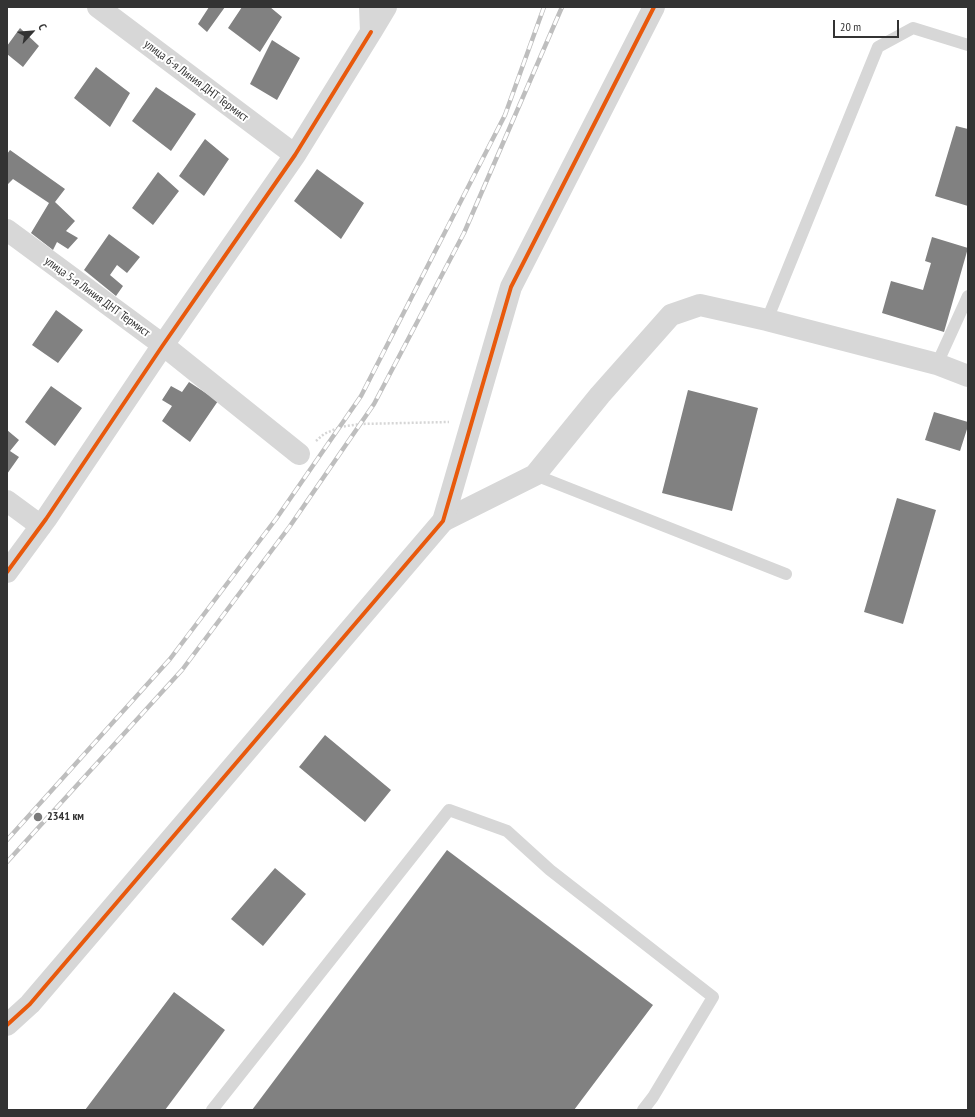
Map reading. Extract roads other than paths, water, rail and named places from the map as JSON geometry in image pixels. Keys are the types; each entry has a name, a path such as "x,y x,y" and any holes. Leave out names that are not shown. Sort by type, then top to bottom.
{"street":[{"name":"улица 6-я Линия ДНТ Термист","path":"98,7 295,155"},
{"path":"370,7 371,32"},
{"path":"7,572 41,526 163,345 295,155 386,7"},
{"path":"443,521 511,287 654,7"},
{"name":"улица 5-я Линия ДНТ Термист","path":"7,230 163,345 299,454"},
{"path":"7,1025 30,1004 443,521 535,475 600,394 672,315 700,305 767,320 937,364 968,376"},
{"path":"7,501 41,526"}],"lane":[{"path":"767,320 878,47 913,28 968,45"},
{"path":"937,364 968,296"},
{"path":"535,475 786,574"},
{"path":"212,1110 449,810 507,831 550,870 713,997 643,1110"}],"railway":[{"path":"7,840 170,659 276,519 361,396 505,115 544,7"},
{"path":"7,862 182,670 290,526 374,404 464,233 562,7"}],"place":[{"name":"2341 км","path":"38,817"}]}
